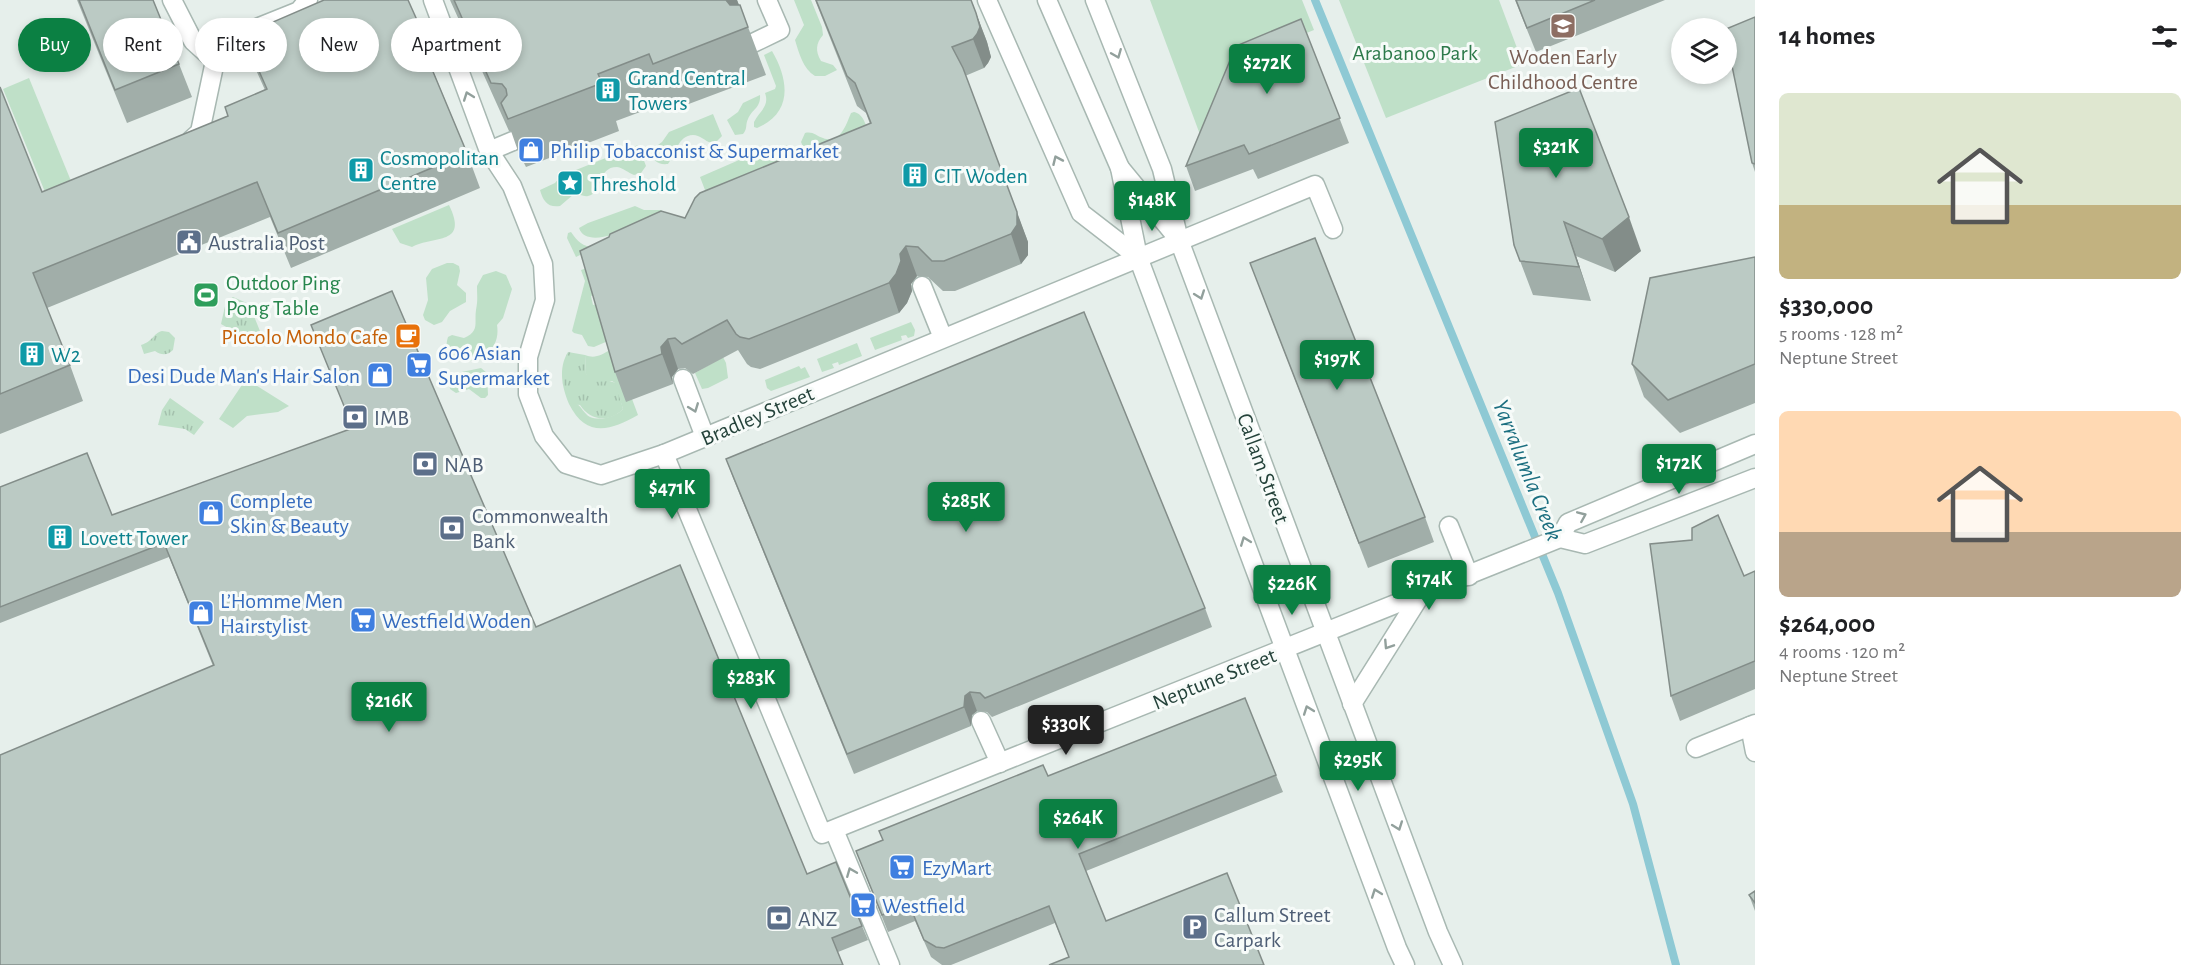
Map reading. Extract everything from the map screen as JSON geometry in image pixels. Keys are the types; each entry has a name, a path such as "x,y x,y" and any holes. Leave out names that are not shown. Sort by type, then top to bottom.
{"street":[{"path":"172,0 195,43"},
{"path":"281,18 298,11 308,0"},
{"name":"Bradley Street","path":"433,0 489,151 512,186 543,264 545,300 528,357 528,394 544,436 566,464 601,476 664,454 1315,185 1333,229"},
{"path":"753,43 780,30 767,0"},
{"path":"987,0 1081,213 1138,257"},
{"path":"1047,0 1120,168 1179,240"},
{"path":"1095,0 1162,169 1179,240"},
{"path":"190,140 200,132 213,72"},
{"path":"489,151 513,141"},
{"name":"Callam Street","path":"1120,168 1138,257 1405,965"},
{"name":"Callam Street","path":"1179,240 1437,932 1453,965"},
{"path":"922,286 944,338"},
{"path":"683,379 705,436"},
{"path":"1755,444 1568,523 1560,538 1585,544 1755,478"},
{"path":"664,454 822,834 834,830 890,965"},
{"path":"1449,526 1468,576"},
{"name":"Neptune Street","path":"834,830 1560,538"},
{"path":"1352,704 1420,596"},
{"path":"981,722 1000,764"},
{"path":"1696,748 1753,725 1755,752"}],"green space":[{"path":"794,0 811,0 822,27 823,35 817,47 819,57 821,61 833,65 837,70 825,76 815,76 804,65 795,40 804,25"},
{"path":"1150,0 1302,0 1314,30 1230,64 1202,140"},
{"name":"Arabanoo Park","path":"1339,0 1499,0 1523,64 1386,118"},
{"path":"772,51 782,73 784,95 777,114 769,122 757,128 754,127 754,122 765,105 765,93 775,89 776,86 764,55"},
{"path":"29,78 82,208 56,219 3,89"},
{"path":"760,95 758,106 748,119 745,132 735,135 727,120 738,112 743,103"},
{"path":"854,112 862,118 869,134 809,160 801,142 805,133 834,139 842,133 851,113"},
{"path":"713,114 722,136 717,141 711,143 698,136 688,136 680,142 668,164 661,164 655,160 650,151 662,142 669,132"},
{"path":"638,145 646,166 641,173 634,175 617,167 611,168 603,175 593,194 586,196 574,194 560,206 549,205 543,197 540,190 555,183 561,176"},
{"path":"778,145 787,145 794,160 703,195 705,190 700,177 746,157 767,156"},
{"path":"449,205 455,227 452,233 412,247 400,243 392,229"},
{"path":"635,206 644,210 661,210 664,213 632,228 605,237 594,238 585,235 579,228 588,223"},
{"path":"571,232 581,243 595,248 594,295 591,296 593,305 597,304 608,341 594,347 588,346 582,335 572,331 585,281 581,270 587,268 582,254 576,257 567,238 568,233"},
{"path":"447,263 459,266 457,285 466,293 466,302 450,311 442,322 434,325 425,320 423,315 428,300 426,278 432,269"},
{"path":"496,271 506,275 512,289 503,318 497,325 496,339 491,350 481,357 471,361 460,361 452,357 447,349 448,337 452,335 464,338 472,332 475,326 477,286 483,275"},
{"path":"233,297 249,304 264,341 244,337 221,324 226,302"},
{"path":"911,322 915,330 914,336 908,338 906,335 901,336 902,340 875,350 870,338"},
{"path":"162,331 169,332 175,338 173,350 165,354 155,351 144,354 141,345"},
{"path":"857,343 862,356 839,365 838,362 832,364 834,368 822,372 817,359"},
{"path":"610,350 627,401 632,399 638,415 608,428 591,427 576,415 569,404 576,403 588,416 598,419 612,416 623,409 615,383 612,381 594,382 586,374 585,355 601,355"},
{"path":"568,352 585,355 586,374 616,383 623,409 618,414 606,418 595,417 580,405 569,404 562,378 563,364"},
{"path":"723,357 728,378 702,389 695,373"},
{"path":"799,366 801,369 805,367 810,377 771,391 767,388 765,380"},
{"path":"481,368 487,373 488,395 485,398 481,398 469,389 456,393 450,389 449,381 452,374"},
{"path":"246,379 289,406 278,412 247,416 233,428 219,419"},
{"path":"170,398 204,422 194,435 185,429 158,425 162,410"}],"building":[{"path":"79,0 153,0 160,18 103,18 103,60 91,30 91,18 86,18"},
{"path":"324,0 408,0 416,18 391,18 391,72 433,72 467,153 278,233 257,182 33,273 70,365 0,394 0,87 42,192 228,116 225,107 267,89 259,72 287,72 287,18 282,18"},
{"path":"454,0 726,0 730,5 740,5 748,27 653,64 649,54 598,74 602,83 508,119 501,103 507,95 506,89 502,84 491,83 486,72 522,72 522,18 462,18"},
{"name":"CIT Woden","path":"816,0 971,0 980,27 973,39 952,47 963,68 1017,212 1017,225 1011,234 944,261 932,261 918,247 906,246 900,254 901,261 896,274 889,283 749,339 736,334 727,320 682,344 675,338 668,339 661,347 662,354 615,372 580,251 609,237 610,234 661,211 685,218 700,193 871,123 855,83 847,76"},
{"path":"1516,0 1595,0 1527,28"},
{"path":"1755,17 1755,164 1752,163 1736,84 1737,24"},
{"path":"1301,19 1340,118 1249,154 1244,145 1186,166 1236,46"},
{"path":"108,72 159,72 115,90"},
{"path":"1579,88 1629,217 1602,239 1564,222 1579,267 1520,261 1514,245 1495,122"},
{"path":"1315,238 1425,517 1359,543 1250,263"},
{"path":"1755,257 1755,364 1668,400 1632,364 1650,278"},
{"name":"Westfield Woden","path":"392,291 536,627 680,565 807,874 836,862 862,926 832,938 843,965 0,965 0,755 214,665 164,543 0,607 0,487 87,453 112,515 353,428 311,325"},
{"path":"1084,312 1205,608 985,698 980,693 970,692 965,696 964,707 847,754 726,459"},
{"path":"1718,515 1744,576 1755,571 1755,661 1671,696 1650,544 1692,540 1692,528"},
{"path":"1245,698 1276,775 1079,854 1106,921 1227,873 1264,965 1049,965 1069,957 1049,906 944,948 936,947 924,940 909,904 882,915 856,851 883,840 879,831 1043,765 1048,776"},
{"path":"1755,891 1755,903 1749,895"}],"waterway":[{"name":"Yarralumla Creek","path":"1315,0 1558,593 1633,804 1676,965"}],"place":[{"name":"Woden Early Childhood Centre","path":"1563,26"},
{"name":"Grand Central Towers","path":"608,90"},
{"name":"Philip Tobacconist & Supermarket","path":"531,150"},
{"name":"Cosmopolitan Centre","path":"361,170"},
{"name":"CIT Woden","path":"915,175"},
{"name":"Threshold","path":"570,183"},
{"name":"Australia Post","path":"189,242"},
{"name":"Outdoor Ping Pong Table","path":"206,295"},
{"name":"Piccolo Mondo Cafe","path":"408,336"},
{"name":"W2","path":"32,354"},
{"name":"606 Asian Supermarket","path":"419,365"},
{"name":"Desi Dude Man's Hair Salon","path":"380,375"},
{"name":"IMB","path":"355,417"},
{"name":"NAB","path":"425,464"},
{"name":"Complete Skin & Beauty","path":"211,513"},
{"name":"Commonwealth Bank","path":"452,528"},
{"name":"Lovett Tower","path":"60,537"},
{"name":"L’Homme Men Hairstylist","path":"201,613"},
{"name":"Westfield Woden","path":"363,620"},
{"name":"EzyMart","path":"902,867"},
{"name":"Westfield","path":"863,905"},
{"name":"ANZ","path":"779,918"},
{"name":"Callum Street Carpark","path":"1195,927"}]}
